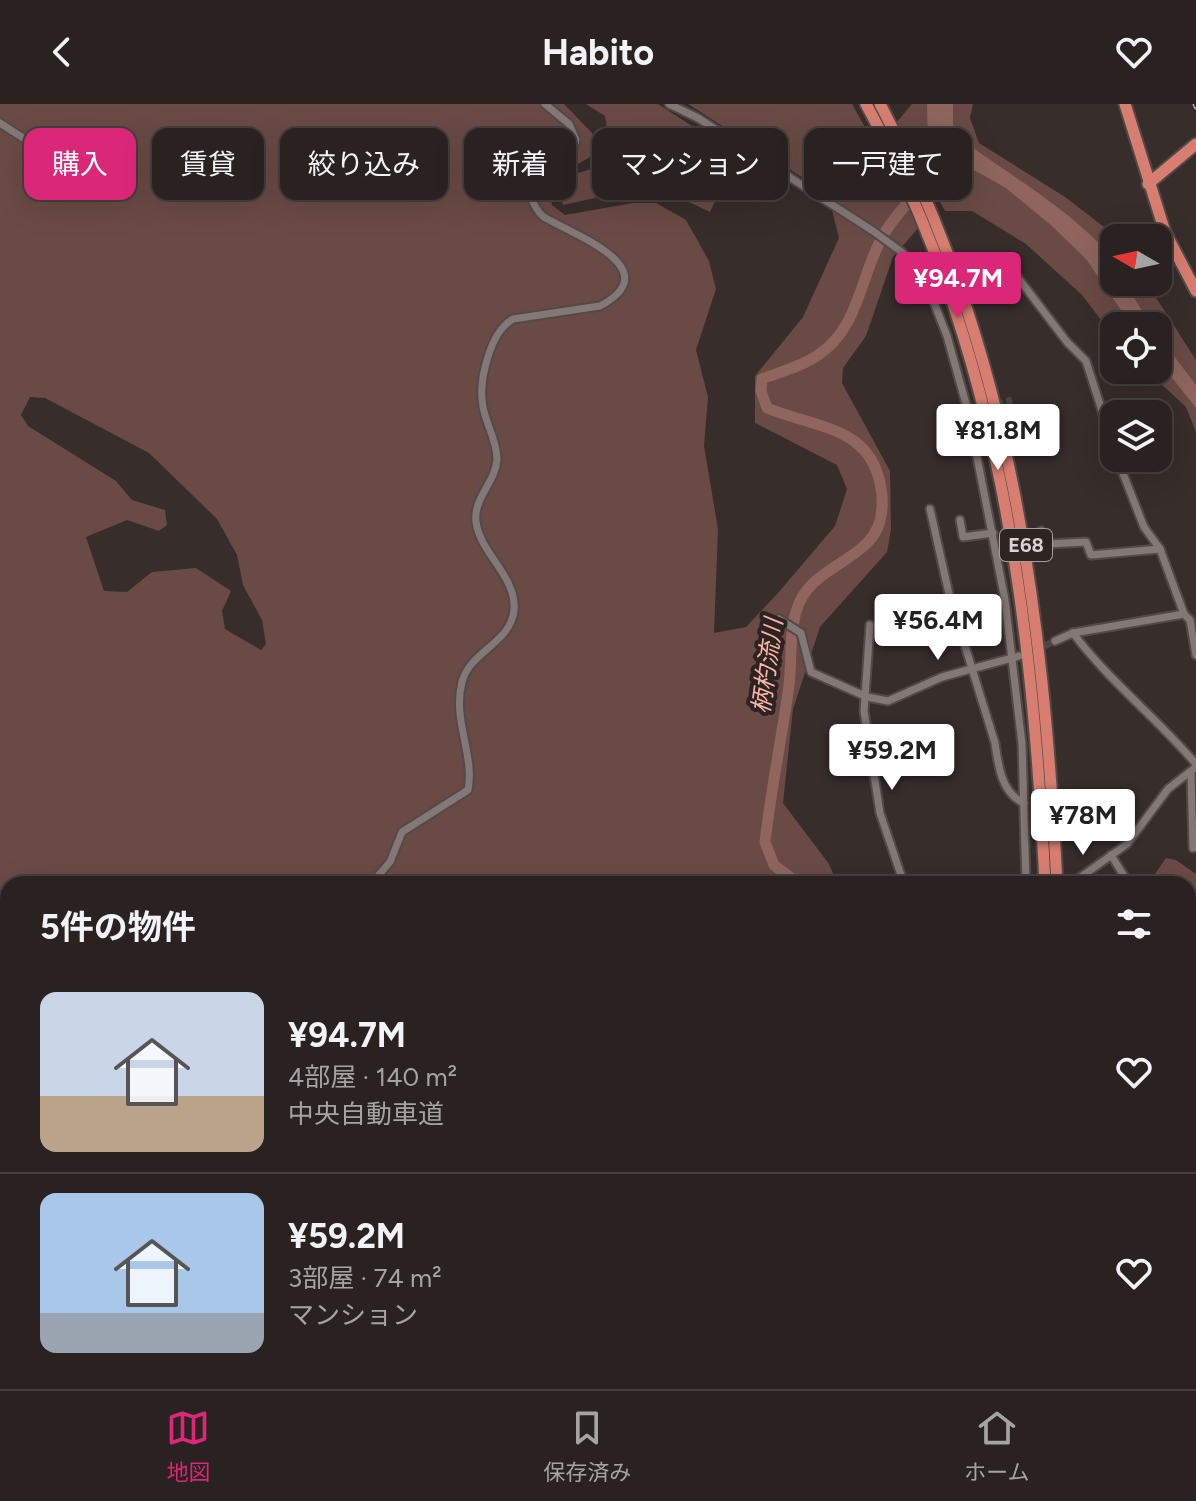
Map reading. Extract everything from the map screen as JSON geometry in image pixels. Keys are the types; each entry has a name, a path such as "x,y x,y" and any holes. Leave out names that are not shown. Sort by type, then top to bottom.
{"highway":[{"name":"E68","path":"866,104 879,111 936,218 983,357 1026,542 1044,681 1056,876"},
{"path":"1125,104 1165,232 1196,291"},
{"name":"E68","path":"879,111 926,225 973,362 1014,544 1031,676 1044,876"},
{"path":"1148,184 1196,144"}],"street":[{"path":"378,876 390,862 402,832 468,790 470,776 460,725 463,679 471,663 508,629 514,610 510,590 476,521 478,502 497,457 482,404 494,342 505,324 513,319 600,306 612,300 621,286 621,270 609,252 543,216 533,202 537,184 566,160 576,140 569,124 545,104"},
{"path":"669,104 698,118 903,253 924,277 939,311 972,410 996,537 1016,657 1026,876"},
{"path":"0,123 24,139"},
{"path":"1009,266 1067,342 1086,361 1100,404"},
{"path":"1122,472 1144,527 1160,549 1184,614 1190,620 1196,655"},
{"path":"930,509 949,594 995,743 995,761 1012,795 1024,803"},
{"path":"960,520 963,537 996,537"},
{"path":"1041,531 1047,544 1086,542 1091,555 1160,549"},
{"path":"1055,641 1073,633 1184,614"},
{"path":"779,619 801,633 811,672 867,697 888,701 971,668 1016,657"},
{"path":"870,625 864,711 880,813 901,876"},
{"path":"1073,633 1105,672 1168,731 1194,768 1193,848"},
{"path":"1082,876 1127,844 1168,789 1194,768"},
{"path":"1111,855 1124,876"}],"shaded area":[{"path":"0,104 564,104 592,133 592,156 576,165 576,128 464,128 464,200 551,200 552,205 565,215 633,203 656,203 686,220 709,261 716,289 696,350 708,397 704,446 718,529 714,633 746,627 778,593 835,526 847,489 837,465 755,423 755,376 803,317 839,238 830,200 906,200 920,226 893,257 866,336 843,368 842,383 890,471 891,530 887,552 820,627 793,709 783,803 829,864 834,876 0,876","holes":["30,397 45,398 149,453 217,519 237,555 243,585 262,620 266,644 261,650 225,629 222,611 231,591 196,568 152,572 127,592 104,591 86,537 127,520 159,531 167,525 165,510 132,500 116,481 28,426 21,415"]},
{"path":"586,104 658,104 695,128 607,128 605,116"},
{"path":"688,104 852,104 865,128 804,128 804,179 788,168 788,128 725,128"},
{"path":"912,104 973,104 970,118 979,143 1065,197 1100,224 1100,296 1155,296 1165,312 1100,312 1100,319 1082,295 1026,244 972,211 945,211 939,200 972,200 972,128 899,128 896,123"},
{"path":"927,104 953,104 955,128 928,128"},
{"path":"972,147 1044,197 1087,232 1100,246 1100,279 1086,259 1006,188 972,169"},
{"path":"592,169 592,199 563,205 562,200 576,200 576,174"},
{"path":"685,200 716,200 710,212"},
{"path":"1111,296 1133,296 1143,312 1122,312"},
{"path":"1172,323 1196,360 1196,432 1186,407 1161,384 1172,384"},
{"path":"1172,353 1196,385 1196,408 1172,378"},
{"path":"1166,858 1176,860 1196,874 1196,876 1154,876"}],"waterway":[{"name":"柄杓流川","path":"788,876 774,865 765,842 789,685 796,612 801,599 817,580 858,551 872,537 880,520 882,496 869,456 856,443 824,427 767,408 761,391 762,379 805,362 832,344 851,315 884,234 910,200"}],"tunnel":[{"path":"976,410 1012,400"},
{"path":"1000,539 1041,531"},
{"path":"1035,650 1055,641"}]}
